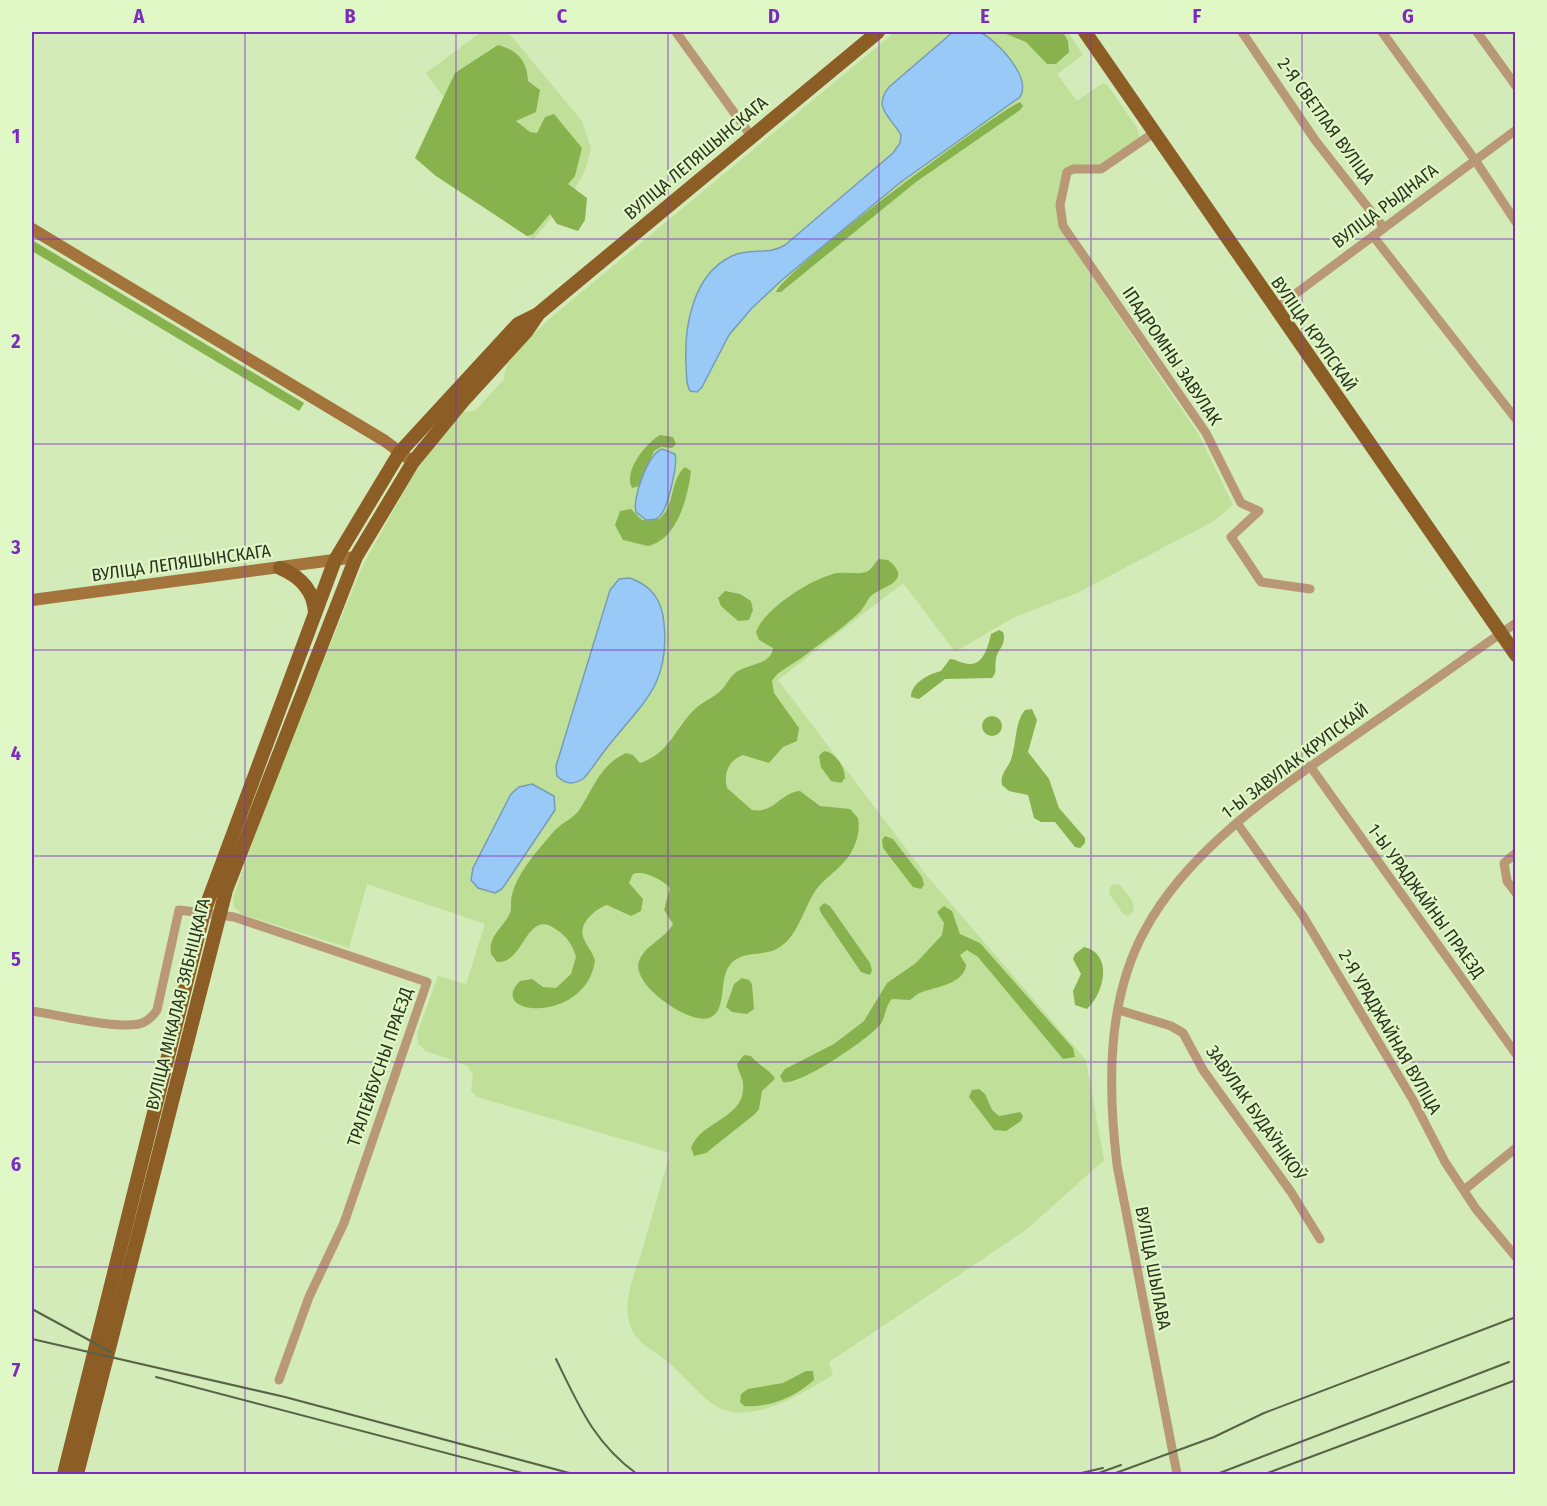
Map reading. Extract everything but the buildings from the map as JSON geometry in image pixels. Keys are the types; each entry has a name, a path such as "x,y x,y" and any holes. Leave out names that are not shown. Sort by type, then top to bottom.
{"main road":[{"name":"ВУЛІЦА ЛЕПЯШЫНСКАГА","path":"335,560 400,452 518,324 538,314 878,32"},
{"name":"ВУЛІЦА КРУПСКАЙ","path":"1085,32 1515,655"},
{"path":"32,229 413,462"},
{"name":"ВУЛІЦА ЛЕПЯШЫНСКАГА","path":"32,600 356,557 413,462 463,401 526,332 538,314"},
{"name":"ВУЛІЦА МІКАЛАЯ ЗЯБНІЦКАГА","path":"64,1474 233,870 356,557"},
{"name":"ВУЛІЦА МІКАЛАЯ ЗЯБНІЦКАГА","path":"115,1296 204,912 335,560"},
{"path":"280,568 292,573 306,586 314,602 315,616"},
{"name":"ВУЛІЦА МІКАЛАЯ ЗЯБНІЦКАГА","path":"77,1474 109,1317"}],"street":[{"path":"676,32 751,136"},
{"name":"2-Я СВЕТЛАЯ ВУЛІЦА","path":"1242,32 1315,140 1384,228"},
{"path":"1382,32 1475,160 1515,222"},
{"path":"1478,32 1515,86"},
{"name":"ВУЛІЦА РЫДНАГА","path":"1275,309 1515,130"},
{"name":"ІПАДРОМНЫ ЗАВУЛАК","path":"1155,132 1101,169 1073,169 1067,172 1060,205 1063,226 1206,433 1241,503 1259,511 1231,537 1261,582 1310,589"},
{"path":"1373,236 1515,419"},
{"name":"1-Ы ЗАВУЛАК КРУПСКАЙ","path":"1110,1067 1119,1010 1131,960 1149,923 1183,878 1238,823 1310,766 1515,623"},
{"name":"1-Ы УРАДЖАЙНЫ ПРАЕЗД","path":"1310,766 1515,1054"},
{"name":"2-Я УРАДЖАЙНАЯ ВУЛІЦА","path":"1238,823 1303,916 1413,1100 1445,1162 1476,1209 1515,1257"},
{"path":"1515,854 1504,862 1508,881 1515,893"},
{"name":"ТРАЛЕЙБУСНЫ ПРАЕЗД","path":"32,1011 115,1023 140,1024 151,1018 157,1010 179,910 219,914 426,982 344,1223 309,1298 279,1380"},
{"name":"ЗАВУЛАК БУДАЎНІКОЎ","path":"1119,1010 1171,1026 1183,1033 1203,1070 1291,1191 1320,1239"},
{"name":"ВУЛІЦА ШЫЛАВА","path":"1110,1067 1111,1116 1117,1165 1177,1474"},
{"path":"1464,1190 1515,1148"}],"green space":[{"path":"481,32 508,32 582,121 591,148 586,168 575,189 533,240 436,176 415,158 445,99 426,73"},
{"path":"895,32 1068,32 1083,55 1057,74 1077,101 1103,83 1108,86 1136,126 1140,137 1106,167 1078,170 1064,178 1063,234 1199,435 1233,505 1214,521 1077,593 1013,618 955,652 903,583 778,680 927,876 1086,1060 1104,1160 1026,1230 829,1362 833,1375 774,1406 741,1413 725,1410 711,1403 668,1362 643,1344 630,1325 627,1308 629,1293 670,1153 477,1097 471,1091 473,1075 468,1066 426,1051 418,1044 417,1034 438,976 466,984 485,924 367,884 349,948 241,914 234,907 233,898 273,784 362,567 412,477 444,432 463,412 475,411 504,379 505,371 514,355 548,320"},
{"path":"1001,32 1063,32 1068,41 1069,52 1056,64 1047,64 1026,42"},
{"path":"498,45 511,50 520,57 526,67 528,81 540,90 536,112 516,121 530,132 537,133 545,117 554,114 582,148 575,176 568,184 587,198 585,220 578,231 557,224 550,214 533,234 527,236 436,176 415,158 455,73"},
{"path":"1020,102 1023,106 1020,110 916,182 781,292 776,292 813,255 890,194 970,134"},
{"path":"32,240 304,403 299,411 32,251"},
{"path":"660,435 673,437 676,444 672,448 661,447 654,451 639,486 632,488 631,474 637,458 648,444"},
{"path":"685,467 691,471 684,505 667,535 648,546 623,540 615,525 620,511 631,509 642,520 659,519 668,507 677,479"},
{"path":"879,559 888,560 896,567 897,579 870,597 853,619 782,670 772,681 774,693 799,728 797,741 783,747 769,763 743,755 738,757 727,772 727,788 752,810 766,809 793,792 800,791 820,806 850,809 858,818 858,834 850,855 819,886 792,935 774,950 741,957 730,965 724,978 719,1009 715,1015 700,1019 688,1015 663,1001 643,981 639,970 642,955 673,924 664,910 670,888 653,876 643,873 633,874 629,883 643,899 641,911 631,916 607,905 597,910 585,923 582,933 595,961 587,982 574,996 558,1005 541,1008 526,1007 516,1002 513,993 520,981 532,979 543,987 556,988 571,974 576,957 567,938 547,925 538,925 532,930 514,954 506,960 497,962 491,954 492,942 510,913 511,897 524,869 555,830 578,812 604,770 626,753 633,755 640,763 650,759 664,748 692,712 720,691 733,675 743,668 767,659 773,648 759,640 756,632 768,614 778,605 812,582 837,573 866,572"},
{"path":"725,591 740,594 751,601 753,610 749,620 738,621 721,606 718,598"},
{"path":"999,630 1003,632 1004,640 997,655 992,678 945,679 919,699 911,697 917,683 941,671 950,659 970,664 980,660 984,656 991,634"},
{"path":"1032,709 1037,720 1028,752 1049,779 1059,808 1085,838 1085,843 1080,848 1075,847 1055,822 1041,822 1034,818 1028,795 1009,791 1002,785 1003,775 1012,756 1021,715 1025,710"},
{"path":"992,716 999,719 1002,726 999,733 992,736 985,733 982,726 985,719"},
{"path":"824,751 832,754 841,765 845,778 841,783 831,781 821,767 819,756"},
{"path":"885,836 893,839 922,877 924,885 921,889 913,887 883,848 882,840"},
{"path":"1113,884 1120,885 1132,900 1134,909 1130,916 1123,914 1110,895 1109,889"},
{"path":"824,903 830,906 870,963 872,970 870,975 861,972 821,913 819,908"},
{"path":"944,906 952,911 960,934 980,943 1073,1048 1075,1057 1063,1059 978,957 967,950 960,955 966,965 964,971 955,981 920,993 910,1000 892,999 880,1025 873,1032 804,1077 783,1082 780,1076 785,1069 834,1044 864,1021 887,983 916,963 942,935 944,923 937,912"},
{"path":"1084,947 1093,951 1100,958 1103,966 1098,994 1087,1009 1075,1005 1073,991 1081,974 1073,959 1075,954"},
{"path":"742,978 749,980 752,984 754,1009 747,1014 732,1012 726,1007 734,984"},
{"path":"744,1055 751,1056 775,1079 762,1091 759,1109 755,1114 706,1153 694,1156 691,1148 696,1139 738,1104 742,1095 743,1083 737,1064"},
{"path":"979,1089 985,1094 992,1110 999,1116 1020,1112 1023,1116 1021,1121 1006,1131 994,1130 969,1097 972,1090"},
{"path":"806,1371 813,1371 814,1380 799,1392 763,1405 744,1406 740,1402 741,1394 748,1389 783,1383"}],"water":[{"path":"953,32 978,32 996,44 1017,71 1021,80 1020,97 901,182 783,279 752,308 729,335 702,387 697,392 690,391 686,378 689,318 700,288 708,275 719,264 739,253 772,250 785,245 893,153 900,143 901,135 885,112 882,101 884,94 889,87"},
{"path":"662,449 675,454 672,486 660,516 654,520 646,520 636,512 636,497 651,459"},
{"path":"630,578 650,590 661,607 665,644 663,662 652,691 584,778 573,783 567,782 557,776 556,766 610,590 619,579"},
{"path":"532,784 554,796 555,810 502,889 495,893 478,888 471,880 473,868 511,794 519,787"}],"railway":[{"path":"32,1309 111,1352"},
{"path":"1113,1474 1214,1437 1264,1413 1516,1317"},
{"path":"32,1339 285,1397 573,1474"},
{"path":"556,1359 589,1422 609,1450 637,1474"},
{"path":"1217,1474 1509,1362"},
{"path":"156,1377 526,1474"},
{"path":"1265,1474 1516,1380"},
{"path":"1096,1474 1121,1465"},
{"path":"1077,1474 1103,1468"}]}
